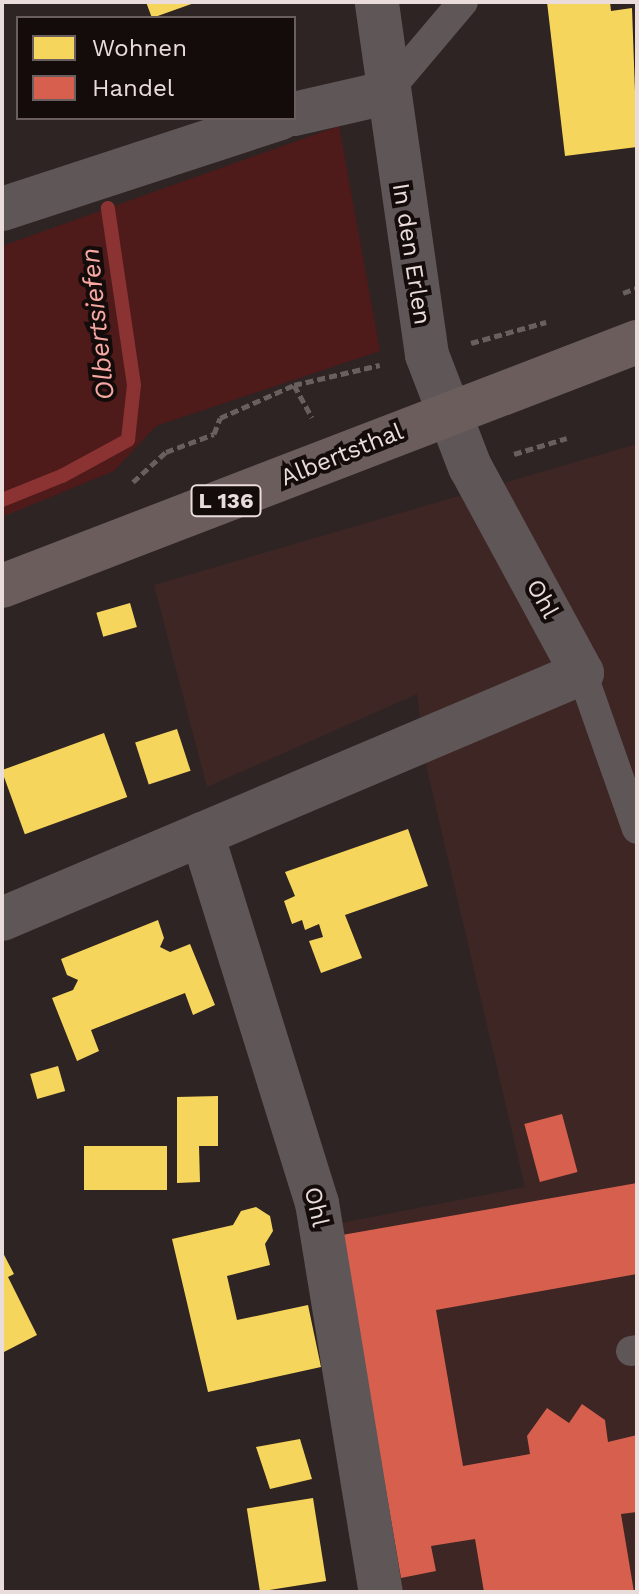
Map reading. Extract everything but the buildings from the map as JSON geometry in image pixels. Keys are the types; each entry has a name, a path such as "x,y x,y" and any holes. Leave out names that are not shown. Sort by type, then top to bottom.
{"main road":[{"name":"Albertsthal","path":"2,586 637,342"}],"street":[{"name":"In den Erlen","path":"377,2 386,93 427,355 448,413"},
{"path":"296,114 386,93"},
{"path":"2,209 275,120"},
{"name":"Ohl","path":"448,413 470,467 582,673"},
{"path":"2,919 582,673"},
{"name":"Ohl","path":"202,834 317,1203 381,1592"}],"lane":[{"path":"386,93 463,2"},
{"path":"582,673 637,829"}],"path":[{"path":"611,298 637,288"},
{"path":"121,493 166,452 214,434 220,418 328,374 427,355 558,318"}],"shaded area":[{"path":"339,126 380,351 156,426 114,471 2,517 2,246"},
{"path":"637,444 637,1592 398,1592 341,1223 525,1187 426,765 417,694 207,787 154,585"}],"waterway":[{"name":"Olbertsiefen","path":"2,500 62,476 128,440 134,385 108,208"}]}
